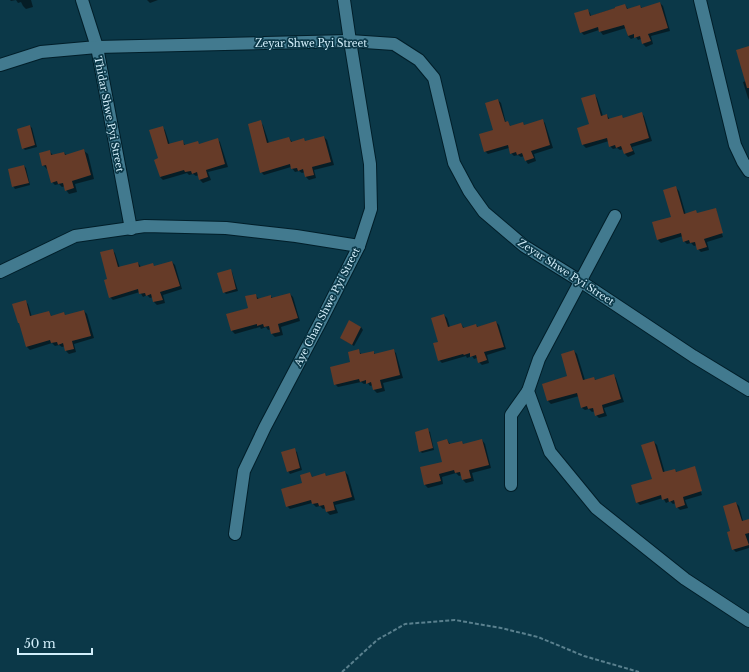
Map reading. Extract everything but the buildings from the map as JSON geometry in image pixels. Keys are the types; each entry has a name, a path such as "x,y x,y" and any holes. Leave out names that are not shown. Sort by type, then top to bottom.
{"street":[{"name":"Thidar Shwe Pyi Street","path":"82,0 97,47 131,228"},
{"name":"Aye Chan Shwe Pyi Street","path":"236,534 244,471 265,426 359,246 371,209 370,164 344,0"},
{"path":"700,0 735,145 749,171"},
{"name":"Zeyar Shwe Pyi Street","path":"0,65 41,52 97,47 350,41 394,44 419,60 434,78 454,163 469,191 484,212 524,246 693,356 749,390"},
{"path":"511,485 512,415 528,391 539,359 615,216"},
{"path":"0,272 75,236 146,226 226,228 296,236 359,246"},
{"path":"528,391 550,452 596,508 685,579 749,621"}],"path":[{"path":"342,672 377,640 405,624 455,620 501,628 538,637 584,656 639,672"}]}
